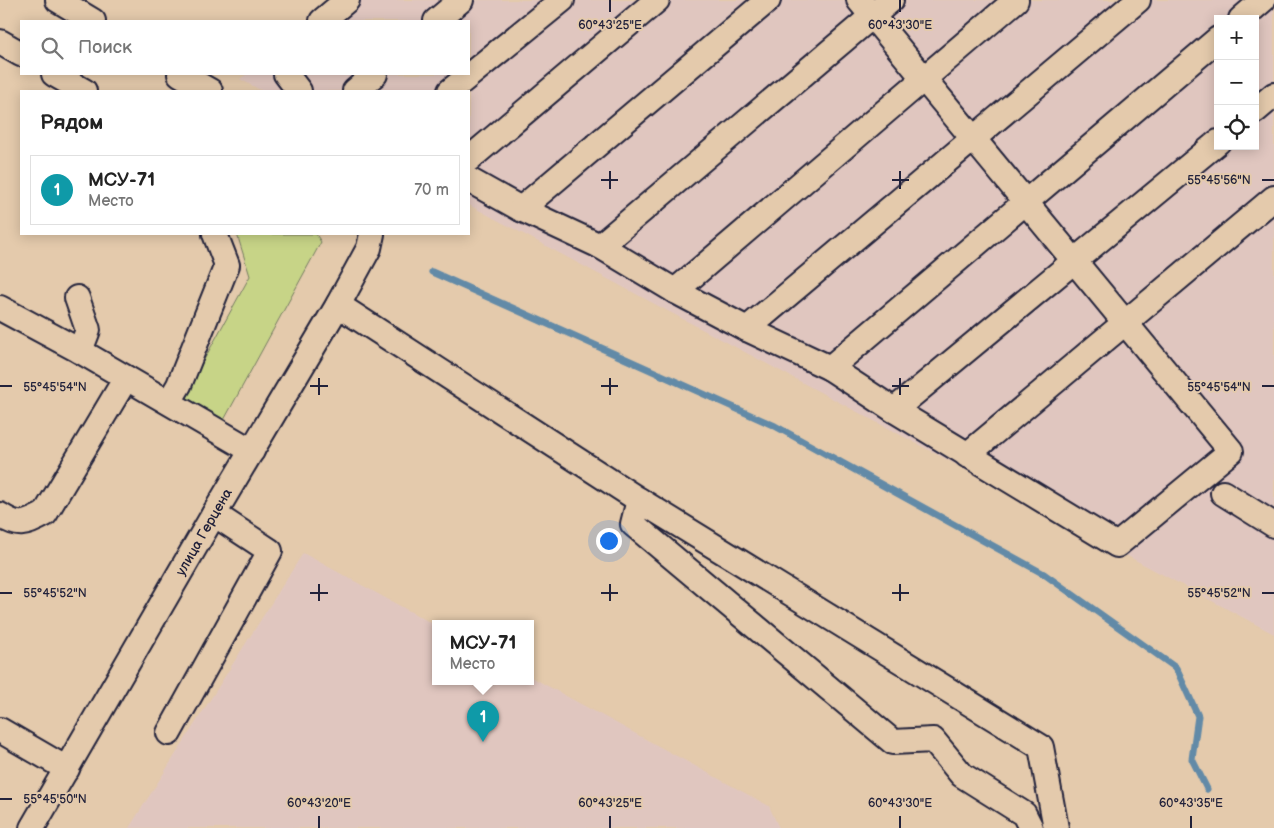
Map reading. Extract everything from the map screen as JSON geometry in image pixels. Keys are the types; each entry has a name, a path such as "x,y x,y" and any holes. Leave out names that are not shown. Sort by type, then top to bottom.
{"street":[{"path":"58,0 91,20"},
{"path":"323,20 347,0"},
{"path":"437,20 461,0"},
{"path":"470,75 562,0"},
{"path":"470,158 657,0"},
{"path":"521,209 768,0"},
{"path":"600,246 865,8 890,0"},
{"path":"675,291 1016,0"},
{"path":"746,329 1138,0"},
{"path":"1246,15 1263,0"},
{"path":"470,181 521,209 600,246 675,291 746,329 830,368 894,410 1117,545 1231,450 865,8"},
{"path":"0,42 20,53"},
{"path":"830,368 1214,42"},
{"path":"56,75 82,90"},
{"path":"182,75 208,90"},
{"path":"287,75 298,90"},
{"path":"356,90 374,75"},
{"path":"451,90 470,75"},
{"path":"1259,108 1274,95"},
{"path":"894,410 1214,145"},
{"path":"967,455 1274,198"},
{"path":"168,402 178,385 227,264 215,235"},
{"name":"улица Герцена","path":"32,828 338,305 369,248 372,235"},
{"path":"77,298 88,330 80,351"},
{"path":"338,305 639,500 1042,747 1056,828"},
{"path":"0,308 80,351 252,450"},
{"path":"0,515 13,524 20,524 27,523 46,514 126,378"},
{"path":"1223,493 1274,525"},
{"path":"639,500 633,524 894,742 933,740 962,775 1024,814 1031,828"},
{"path":"168,733 270,551 214,514"},
{"path":"0,730 67,769"}],"shaded area":[{"path":"332,0 1274,0 1274,634 470,206 470,90 260,90 240,79 246,75 470,75 470,20 308,20"},
{"path":"303,553 432,623 432,685 534,685 534,679 769,806 779,828 129,828"}],"green space":[{"path":"237,235 317,235 321,242 224,420 183,398 250,276"}],"waterway":[{"path":"432,272 775,426 1044,574 1176,668 1198,716 1192,759 1207,789"}],"place":[{"name":"МСУ-71","path":"483,742"}]}
